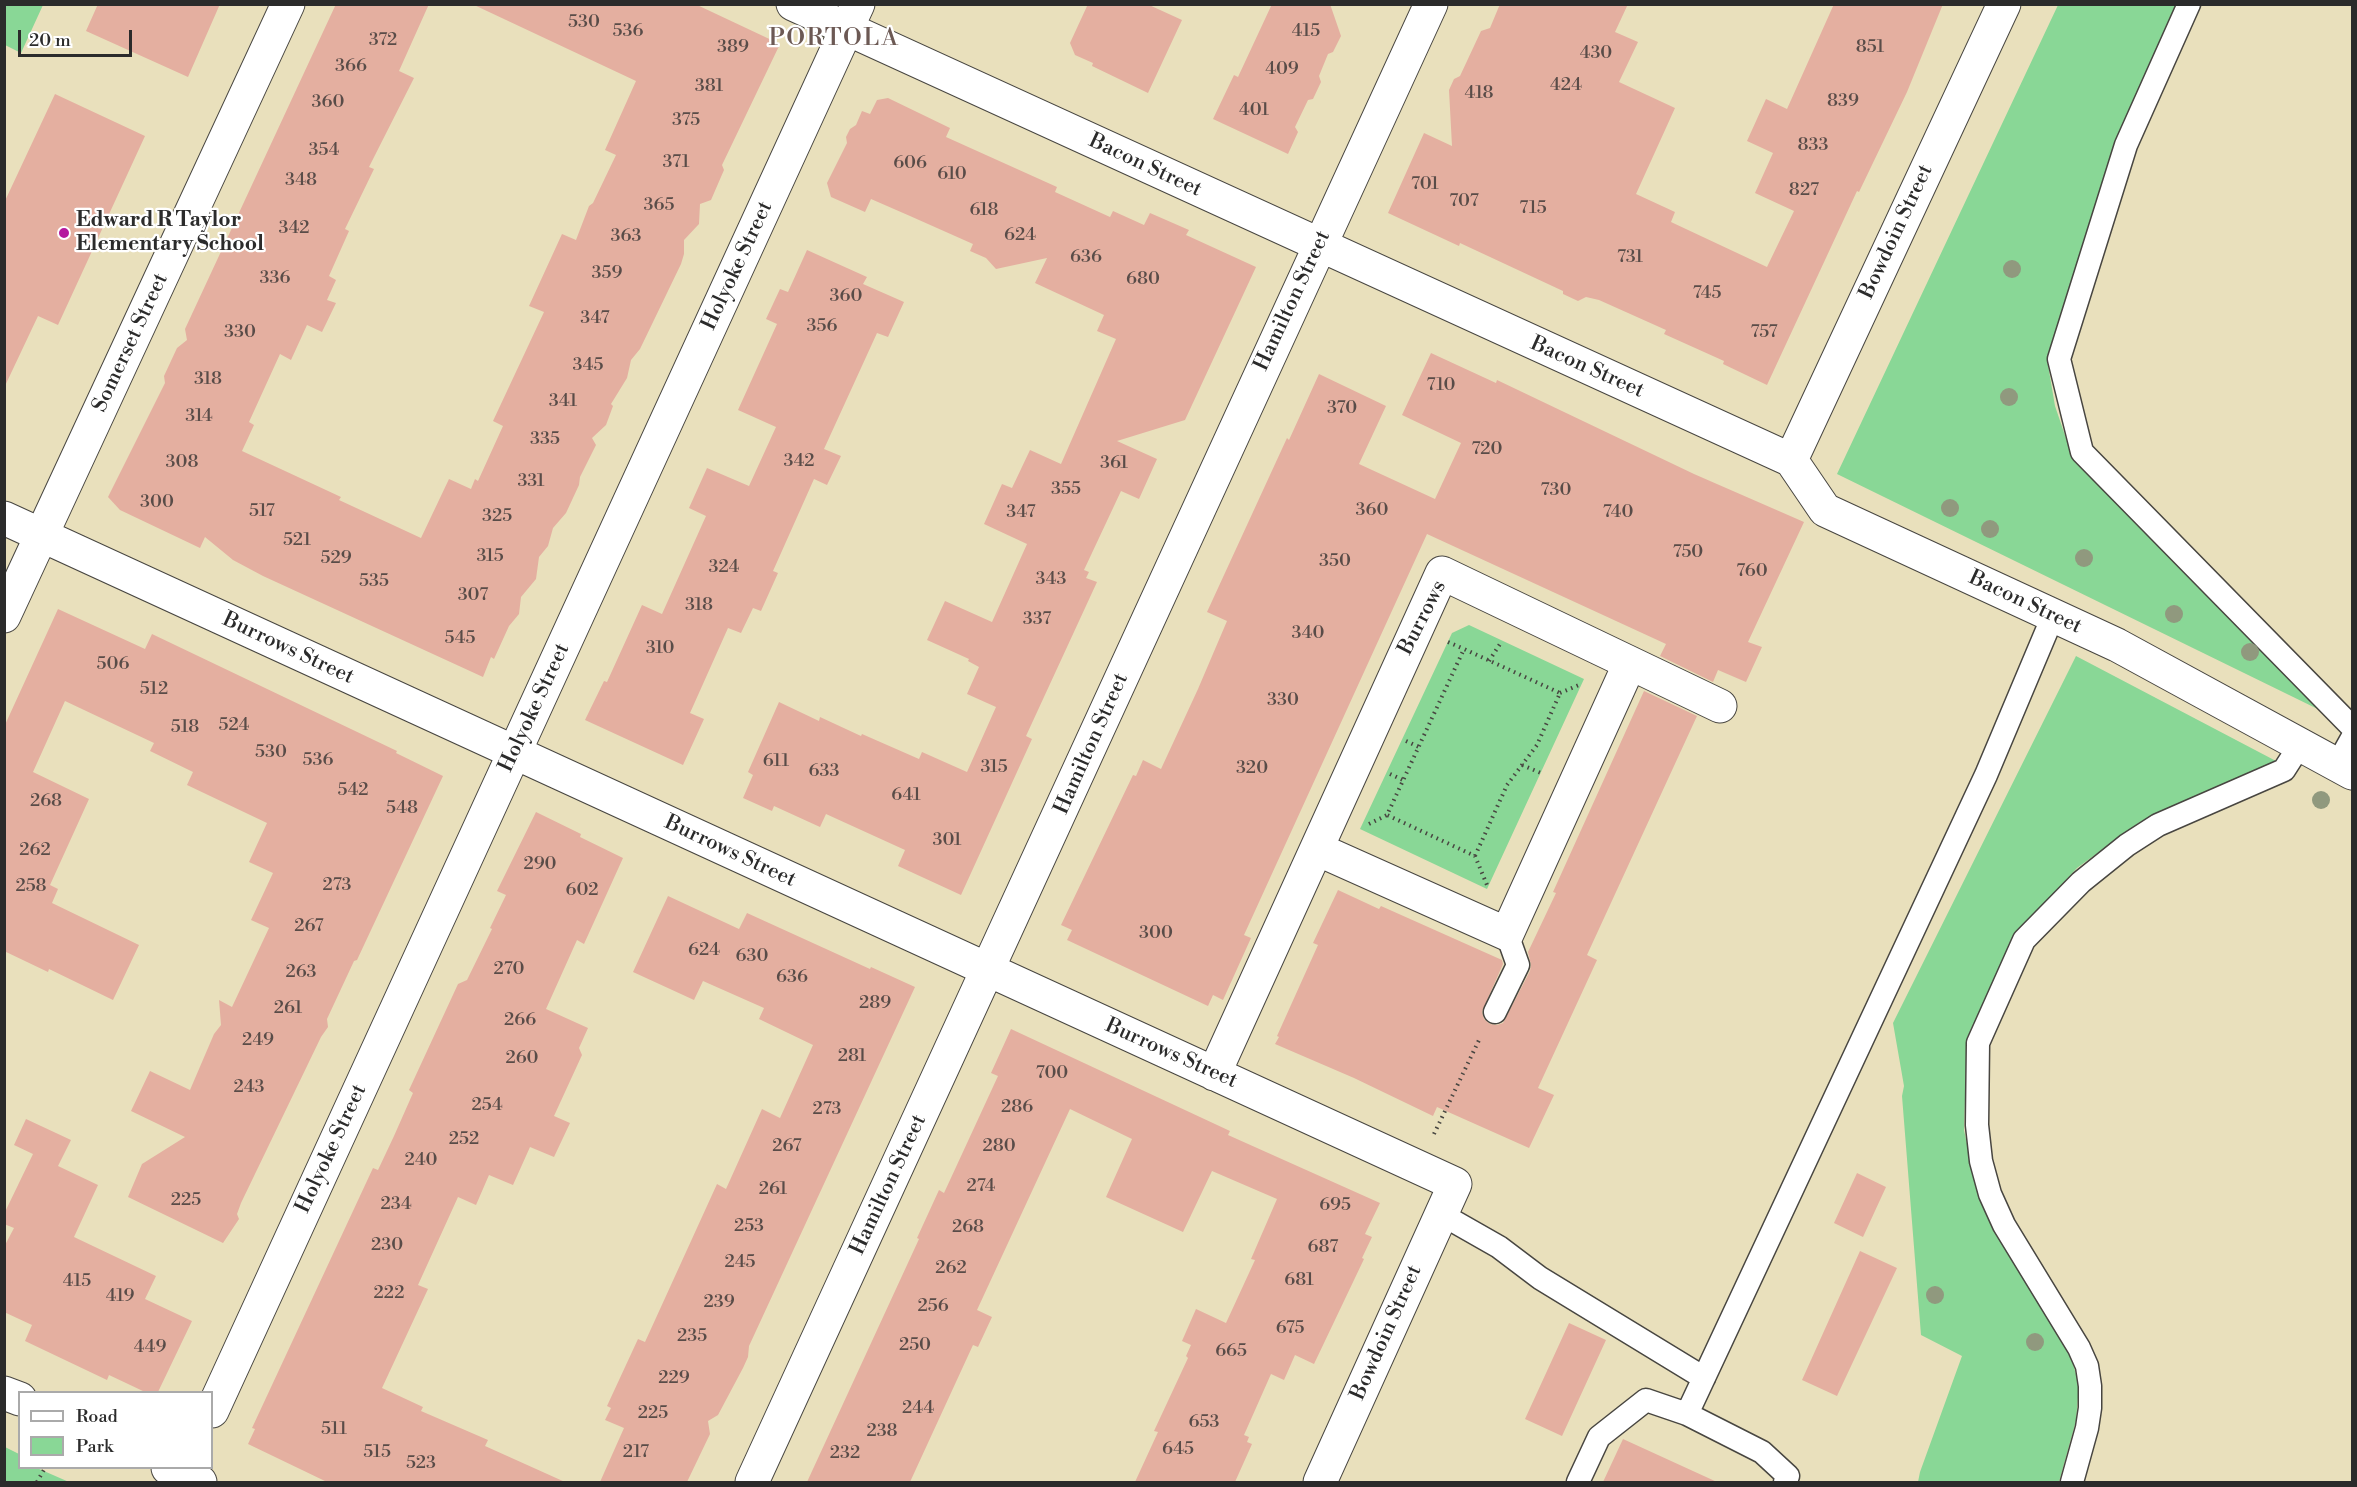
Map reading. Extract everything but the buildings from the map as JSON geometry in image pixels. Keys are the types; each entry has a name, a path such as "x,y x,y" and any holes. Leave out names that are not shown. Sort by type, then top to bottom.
{"street":[{"name":"Somerset Street","path":"4,616 288,4"},
{"name":"Bacon Street","path":"793,4 853,17 1319,245 1791,460 1825,510 2117,645 2300,745 2347,758"},
{"name":"Hamilton Street","path":"752,1482 1431,4"},
{"name":"Bowdoin Street","path":"1791,460 2004,4"},
{"name":"Holyoke Street","path":"213,1409 853,17"},
{"name":"Burrows Street","path":"4,518 1455,1184"},
{"name":"Burrows","path":"1214,1074 1442,573 1720,706"},
{"path":"1317,849 1507,934 1630,663"},
{"name":"Bowdoin Street","path":"1320,1482 1455,1184"},
{"path":"4,1393 18,1399"}],"lane":[{"path":"2189,4 2126,145 2059,359 2082,452 2352,727"},
{"path":"1687,1414 1986,775 2053,616"},
{"path":"2072,1482 2087,1428 2090,1407 2087,1366 2079,1348 2004,1225 1990,1194 1981,1161 1977,1125 1978,1043 2024,940 2081,882 2127,844 2158,825 2284,770 2300,745"},
{"path":"1495,1012 1518,965 1507,934"},
{"path":"1441,1214 1499,1246 1540,1278 1704,1378"},
{"path":"1578,1482 1599,1437 1646,1400 1687,1414 1762,1452 1788,1476 1785,1482"}],"path":[{"path":"1464,649 1560,693 1537,745 1507,785 1475,856 1387,815 1464,649"},
{"path":"1418,1167 1485,1028 1495,1012"}],"green space":[{"path":"5,4 43,5 21,53 5,45"},
{"path":"2058,5 2181,5 2047,359 2055,406 2070,450 2332,716 1837,474"},
{"path":"1469,625 1584,679 1487,889 1360,829 1452,633"},
{"path":"2076,656 2276,761 2140,822 2077,868 2015,935 1967,1038 1964,1130 1977,1191 2003,1245 2070,1353 2079,1385 2076,1421 2059,1482 1918,1482 1962,1356 1921,1335 1902,1096 1904,1086 1893,1023"},
{"path":"5,1447 18,1454 18,1469 39,1469 69,1482 5,1482"}],"place":[{"name":"Edward R Taylor Elementary School","path":"64,233"}],"district":[{"name":"PORTOLA","path":"834,39"}]}
